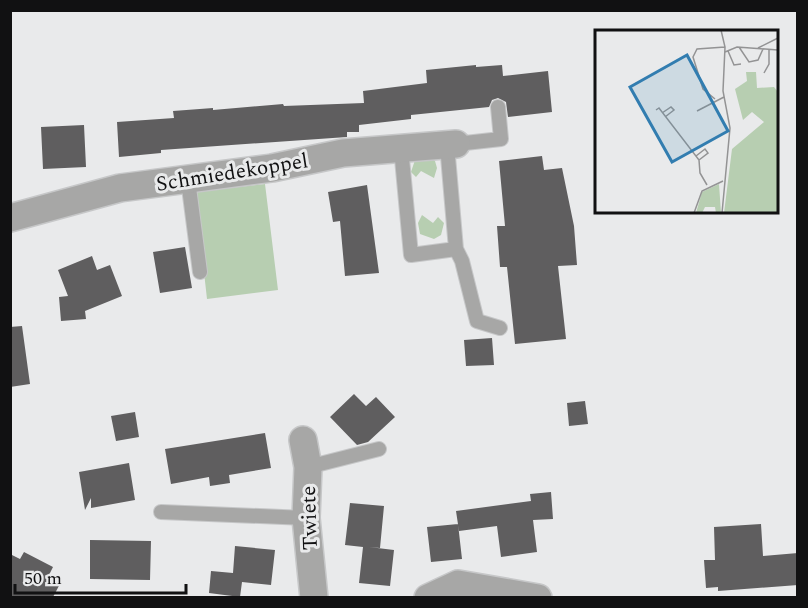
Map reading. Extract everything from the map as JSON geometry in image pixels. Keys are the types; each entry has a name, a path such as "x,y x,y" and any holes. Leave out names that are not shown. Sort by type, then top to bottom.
{"street":[{"name":"Schmiedekoppel","path":"10,219 120,188 272,168 343,153 451,144"},
{"name":"Twiete","path":"303,440 308,467 306,518 314,597"},
{"path":"428,597 458,584 538,597"}],"lane":[{"path":"498,107 501,139 451,144 456,249 462,261 477,321 500,328"},
{"path":"401,148 411,255 456,249"},
{"path":"188,180 200,272"},
{"path":"308,467 379,449"},
{"path":"161,512 306,518"}],"green space":[{"path":"428,157 435,161 437,168 434,178 421,171 416,177 411,172 415,160"},
{"path":"265,184 278,290 207,299 195,192"},
{"path":"422,215 433,223 438,217 444,223 441,235 434,239 420,234 418,223"}],"building":[{"path":"476,65 476,67 502,65 503,76 548,71 552,112 508,117 506,102 498,98 492,100 489,107 411,115 411,119 359,125 359,132 347,132 347,137 161,150 161,153 119,157 117,122 174,118 173,111 283,104 284,106 364,103 363,91 427,83 426,70"},
{"path":"84,125 86,167 43,169 41,127"},
{"path":"542,156 544,170 562,168 574,226 577,265 558,266 566,339 515,344 507,267 500,267 497,226 505,226 499,161"},
{"path":"367,185 379,273 345,276 340,221 333,222 328,192"},
{"path":"185,247 192,288 160,293 153,252"},
{"path":"92,256 97,270 110,265 122,296 85,311 86,319 61,321 59,297 68,296 58,270"},
{"path":"22,326 30,384 10,387 10,327"},
{"path":"492,338 494,365 466,366 464,340"},
{"path":"354,394 366,406 376,397 395,417 368,442 357,445 330,417"},
{"path":"585,401 588,424 569,426 567,403"},
{"path":"135,412 139,437 116,441 111,416"},
{"path":"265,433 271,468 229,475 230,483 210,486 209,477 171,484 165,449"},
{"path":"129,463 135,500 91,508 91,498 85,510 79,472"},
{"path":"551,492 553,519 533,520 537,552 501,557 497,526 459,531 456,511 531,501 530,494"},
{"path":"350,503 384,506 380,548 369,547 394,550 390,586 359,583 363,547 345,545"},
{"path":"458,524 462,559 431,562 427,527"},
{"path":"761,524 763,556 798,553 798,585 718,591 718,587 706,588 704,560 715,560 714,527"},
{"path":"90,540 151,541 150,580 90,579"},
{"path":"235,546 275,550 271,585 242,582 240,597 209,593 211,571 233,573"},
{"path":"24,552 53,567 49,575 61,582 53,597 10,597 10,554 20,559"}]}
